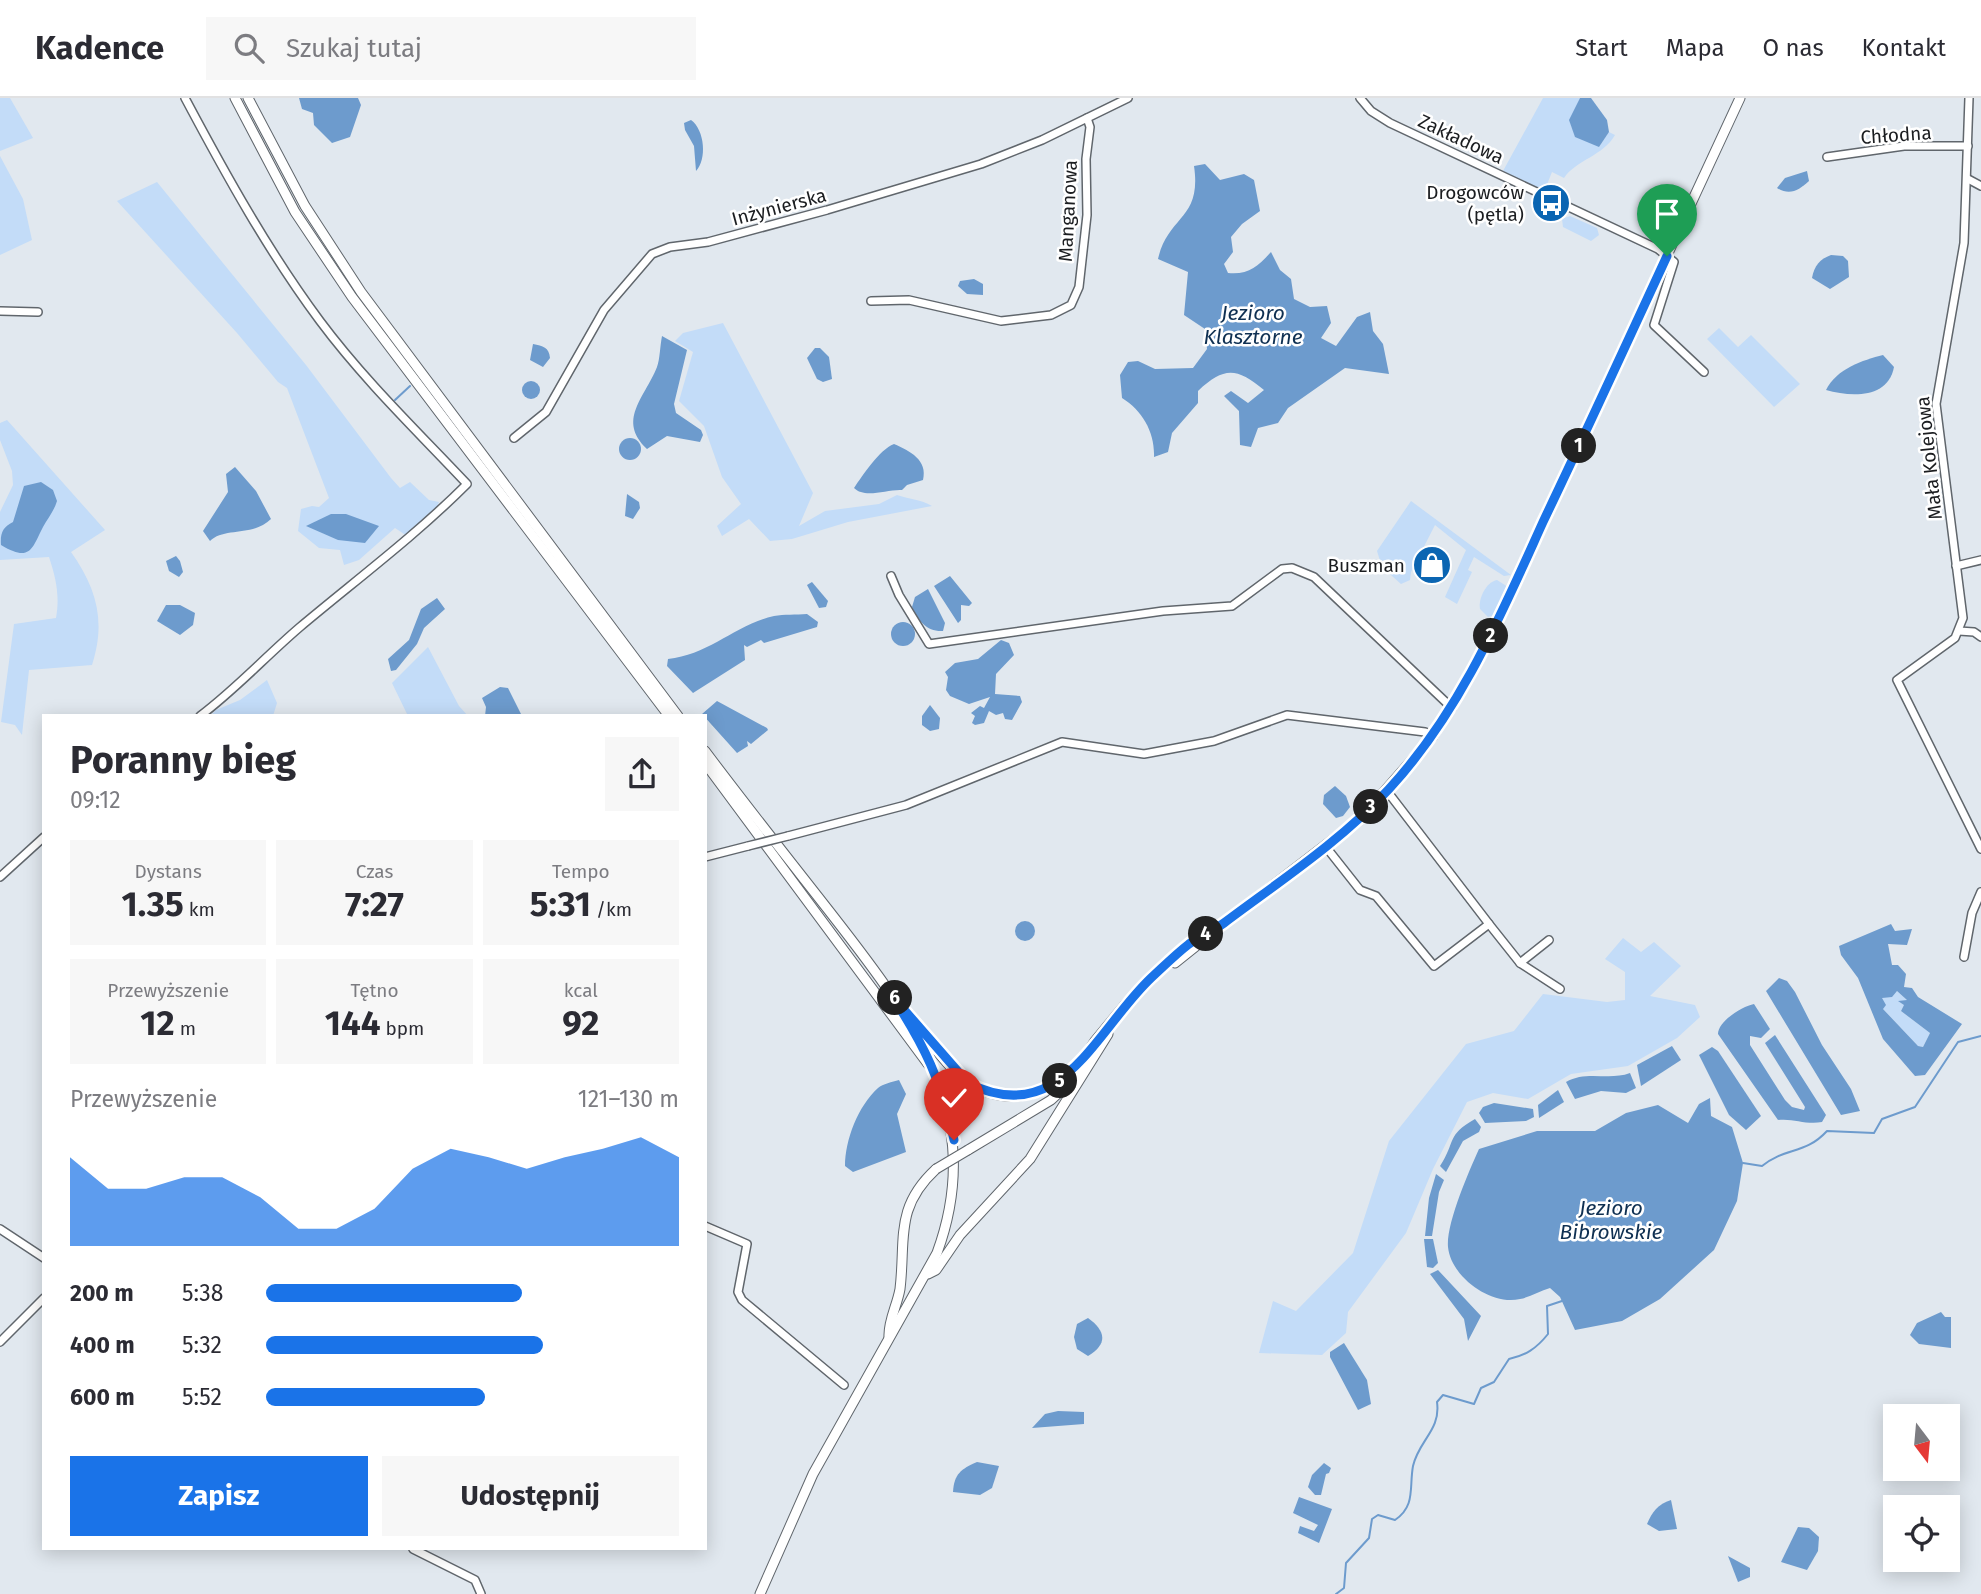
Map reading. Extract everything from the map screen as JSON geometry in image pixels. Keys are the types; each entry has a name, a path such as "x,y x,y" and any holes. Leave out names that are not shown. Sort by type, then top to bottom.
{"main road":[{"path":"235,98 295,212 352,297 667,714"},
{"path":"248,98 305,206 361,292 677,714"},
{"path":"928,1274 936,1270 960,1235 1030,1159 1095,1051 1126,1012 1164,973 1217,928 1326,847 1387,791 1433,736 1483,652 1740,98"},
{"path":"707,754 892,996 958,1074 985,1091 1010,1096 1039,1092 1060,1081 1080,1063"},
{"path":"707,767 937,1077"},
{"path":"889,1337 889,1327 899,1292 905,1216 916,1191 936,1169 1051,1100 1067,1085 1080,1063 1141,988 1190,944 1217,928"},
{"path":"760,1594 813,1474 889,1337 928,1274 947,1226 956,1169 948,1111 923,1043 892,996"}],"street":[{"path":"186,98 256,227 321,322 371,383 467,484 402,545 275,648 237,689 203,714"},
{"name":"Inżynierska","path":"514,438 546,412 604,310 652,254 670,247 715,240 827,210 981,164 1128,98"},
{"name":"Zakładowa","path":"1360,98 1371,111 1390,123 1658,249 1667,256"},
{"name":"Mała Kolejowa","path":"1959,631 1963,618 1936,391 1964,243 1969,98"},
{"name":"Manganowa","path":"871,302 900,299 1001,321 1051,315 1071,305 1079,287 1087,215 1086,159 1090,127 1087,118"},
{"name":"Chłodna","path":"1827,157 1904,146 1968,146"},
{"path":"1968,179 1981,186"},
{"path":"1667,256 1674,262 1654,323 1704,372"},
{"path":"0,311 38,312"},
{"path":"1956,566 1981,560"},
{"path":"891,576 899,595 929,644 1163,611 1232,606 1272,574 1292,568 1314,577 1452,708"},
{"path":"1981,637 1974,632 1959,631 1955,638 1897,680 1981,849"},
{"path":"707,857 906,805 1062,742 1144,754 1214,741 1287,715 1425,732 1433,736"},
{"path":"1387,791 1520,963 1559,989"},
{"path":"0,877 42,839"},
{"path":"1326,847 1360,890 1377,895 1434,966 1489,924"},
{"path":"1964,957 1972,913 1981,892"},
{"path":"1520,963 1549,940"},
{"path":"707,1227 747,1244 738,1292 742,1300 844,1385"},
{"path":"0,1229 42,1257"},
{"path":"0,1342 42,1300"},
{"path":"415,1550 475,1580 481,1594"}],"shaded area":[{"path":"0,98 10,98 33,138 0,151"},
{"path":"1543,98 1580,98 1577,106 1599,147 1609,132 1615,135 1604,148 1575,167 1564,178 1552,172 1546,187 1539,189 1503,171"},
{"path":"0,156 23,199 32,240 0,255"},
{"path":"157,182 306,365 391,478 400,488 410,482 429,500 439,502 436,509 407,536 395,528 359,560 344,565 340,550 319,548 298,531 301,509 319,507 329,498 287,388 278,382 117,201"},
{"path":"1570,216 1597,228 1599,235 1591,241 1563,227 1562,219"},
{"path":"723,323 813,493 799,526 825,511 879,504 897,495 932,506 848,522 792,539 770,541 749,519 722,536 717,526 741,504 722,477 704,426 679,401 693,352 675,341 683,333"},
{"path":"1719,328 1738,347 1751,335 1800,384 1774,407 1707,339"},
{"path":"7,420 105,530 71,552 87,579 96,606 98,634 92,665 29,670 22,735 15,725 1,722 14,624 56,618 57,595 49,557 0,560 0,512 13,485 12,471 0,440 0,423"},
{"path":"1411,501 1511,575 1504,576 1474,557 1468,570 1472,572 1457,604 1445,597 1466,550 1435,525 1411,572 1410,580 1401,584 1382,567 1377,551"},
{"path":"1497,580 1508,587 1494,615 1488,617 1480,609 1480,601 1486,587"},
{"path":"428,647 459,706 466,714 407,714 392,683"},
{"path":"267,680 277,703 274,714 212,714 240,700"},
{"path":"1623,938 1641,952 1654,942 1681,966 1650,996 1695,1005 1700,1017 1677,1038 1628,1066 1571,1074 1528,1099 1493,1093 1467,1102 1433,1169 1406,1233 1348,1312 1346,1333 1322,1355 1259,1353 1273,1301 1296,1311 1353,1253 1389,1141 1466,1044 1514,1031 1543,994 1607,1002 1625,1000 1625,972 1605,959"},
{"path":"1897,991 1907,1000 1901,1011 1930,1033 1923,1047 1918,1046 1883,1009 1882,998"}],"water":[{"path":"299,98 358,98 361,105 350,137 332,143 314,125 313,113 302,109"},
{"path":"1580,98 1591,98 1607,120 1609,132 1599,147 1575,137 1569,120"},
{"path":"691,120 699,131 703,145 702,160 696,171 694,146 684,123"},
{"name":"Jezioro Klasztorne","path":"1205,164 1220,180 1244,174 1254,180 1260,211 1242,224 1231,237 1233,252 1224,264 1228,273 1242,273 1271,252 1280,270 1291,279 1294,299 1310,307 1327,306 1331,323 1321,338 1336,346 1357,317 1370,312 1373,331 1383,344 1389,374 1345,368 1288,408 1278,423 1258,428 1251,447 1240,445 1239,411 1224,396 1231,391 1248,403 1264,390 1246,377 1223,374 1198,391 1198,403 1172,433 1168,452 1154,457 1152,439 1146,423 1136,409 1122,398 1120,375 1128,362 1138,361 1155,369 1193,368 1207,349 1205,329 1184,315 1188,272 1158,259 1169,234 1189,208 1195,184 1194,166"},
{"path":"1807,171 1809,181 1798,189 1786,192 1777,188 1785,178"},
{"path":"1831,255 1843,256 1848,261 1849,277 1830,289 1812,278 1818,264"},
{"path":"974,279 983,284 983,295 967,294 958,286 960,281"},
{"path":"662,336 687,350 674,404 676,413 701,430 703,435 700,442 667,436 647,449 638,438 634,419 640,399 657,367"},
{"path":"533,344 543,346 548,351 550,358 543,367 530,360"},
{"path":"815,348 820,348 829,357 832,379 823,382 817,379 807,358"},
{"path":"1883,355 1894,367 1884,385 1876,390 1846,394 1826,390 1843,371"},
{"path":"531,381 537,384 540,390 537,396 531,399 525,396 522,390 525,384"},
{"path":"630,438 638,441 641,449 638,457 630,460 622,457 619,449 622,441"},
{"path":"894,444 916,457 923,467 923,480 907,485 902,490 864,493 854,488 877,457"},
{"path":"235,467 256,491 271,519 256,528 223,534 210,541 203,531 228,492 226,474"},
{"path":"41,482 53,490 57,501 33,547 25,553 19,553 1,545 2,534 13,522 24,486"},
{"path":"627,494 639,502 640,508 633,519 625,516"},
{"path":"331,514 346,514 379,526 365,543 338,540 306,526"},
{"path":"176,556 183,572 179,577 169,571 166,561"},
{"path":"950,576 972,603 969,606 961,605 961,620 958,623 934,586"},
{"path":"812,582 828,601 826,607 819,608 807,585"},
{"path":"928,589 945,623 943,631 932,630 924,625 912,607 915,597"},
{"path":"437,598 445,609 424,628 417,644 396,670 391,671 388,659 409,640 421,609"},
{"path":"166,605 180,605 195,613 193,625 180,635 157,621"},
{"path":"807,614 818,622 817,627 764,643 761,640 747,647 744,645 745,660 693,693 667,666 668,659 696,652 760,620 778,615"},
{"path":"903,622 912,625 915,634 912,643 903,646 894,643 891,634 894,625"},
{"path":"1001,640 1009,643 1014,655 996,674 995,694 1020,696 1022,702 1012,720 1005,719 1003,713 996,715 989,711 984,723 975,725 972,723 975,716 971,713 980,706 984,708 990,697 969,704 950,696 946,690 948,677 945,672 955,663 978,659"},
{"path":"500,687 508,688 521,714 485,714 486,707 482,698"},
{"path":"717,701 768,730 751,744 747,741 748,746 737,753 707,720 707,714 702,714"},
{"path":"930,705 940,718 939,729 930,731 922,725 922,716"},
{"path":"1335,786 1346,796 1350,807 1343,816 1336,818 1323,804 1324,795"},
{"path":"1025,921 1032,924 1035,931 1032,938 1025,941 1018,938 1015,931 1018,924"},
{"path":"1891,924 1895,931 1912,929 1907,945 1888,944 1892,965 1898,965 1906,974 1904,987 1912,988 1918,997 1962,1024 1925,1075 1915,1076 1883,1039 1858,978 1841,955 1839,946","holes":["1897,991 1907,1000 1898,1001 1904,1005 1901,1011 1930,1033 1923,1047 1918,1046 1883,1009 1886,1005 1882,998 1892,997"]},
{"path":"1779,978 1787,981 1795,992 1822,1045 1851,1089 1860,1111 1841,1115 1766,991"},
{"path":"1754,1004 1770,1029 1761,1038 1750,1036 1750,1045 1785,1100 1792,1107 1804,1110 1805,1107 1765,1043 1775,1035 1826,1115 1822,1122 1778,1120 1718,1034 1726,1019"},
{"path":"1672,1046 1681,1060 1641,1086 1637,1065"},
{"path":"1712,1047 1718,1051 1761,1116 1746,1130 1729,1115 1699,1055"},
{"path":"1630,1073 1636,1088 1626,1093 1601,1091 1575,1099 1566,1082 1581,1077"},
{"path":"899,1080 906,1094 897,1114 906,1152 853,1172 845,1166 846,1156 850,1135 864,1104 878,1088"},
{"path":"1558,1090 1564,1102 1539,1118 1538,1105"},
{"name":"Jezioro Bibrowskie","path":"1710,1098 1711,1116 1732,1127 1743,1163 1737,1201 1714,1250 1660,1299 1622,1321 1575,1330 1560,1297 1550,1288 1520,1299 1497,1298 1474,1287 1456,1269 1448,1247 1448,1237 1459,1198 1479,1149 1537,1131 1595,1131 1626,1113 1658,1105 1688,1123 1699,1104"},
{"path":"1494,1103 1533,1109 1534,1117 1526,1121 1485,1123 1479,1113 1483,1107"},
{"path":"1475,1119 1481,1127 1479,1132 1463,1141 1446,1172 1440,1166 1455,1135"},
{"path":"1436,1174 1444,1180 1439,1192 1432,1236 1425,1236 1429,1198"},
{"path":"1424,1239 1433,1239 1438,1263 1433,1268 1427,1267"},
{"path":"1438,1270 1481,1316 1468,1341 1464,1319 1430,1274"},
{"path":"1941,1312 1945,1317 1951,1317 1951,1348 1919,1344 1910,1335 1917,1323"},
{"path":"1088,1318 1101,1333 1102,1342 1088,1356 1077,1349 1074,1337 1077,1324"},
{"path":"1344,1343 1367,1380 1371,1404 1358,1410 1330,1357 1330,1352"},
{"path":"1058,1411 1084,1412 1084,1424 1032,1428 1045,1414"},
{"path":"977,1462 999,1466 992,1488 980,1495 953,1492 959,1473"},
{"path":"1324,1463 1331,1468 1326,1474 1321,1495 1315,1495 1308,1487 1312,1475"},
{"path":"1299,1497 1332,1509 1319,1543 1298,1533 1300,1526 1314,1531 1318,1525 1293,1513"},
{"path":"1671,1500 1677,1529 1659,1531 1647,1524 1656,1509"},
{"path":"1798,1527 1809,1528 1819,1537 1818,1551 1807,1570 1781,1562"},
{"path":"1728,1556 1750,1568 1750,1577 1738,1582"}],"waterway":[{"path":"395,400 410,386"},
{"path":"1743,1163 1762,1166 1770,1160 1811,1144 1827,1131 1874,1133 1882,1119 1915,1107 1958,1042 1981,1036"},
{"path":"1336,1594 1344,1588 1346,1563 1369,1538 1372,1519 1378,1515 1395,1520 1406,1509 1413,1466 1433,1428 1437,1402 1443,1395 1474,1404 1481,1388 1494,1382 1509,1359 1530,1351 1544,1339 1548,1334 1547,1306 1562,1301"}],"place":[{"name":"Drogowców (pętla)","path":"1551,203"},
{"name":"Buszman","path":"1432,565"}],"route":[{"path":"954,1140 939,1081 928,1054 892,996 968,1083 994,1094 1020,1096 1039,1092 1060,1081 1080,1063 1124,1006 1186,947 1224,923 1362,817 1433,736 1468,680 1667,256"}]}
